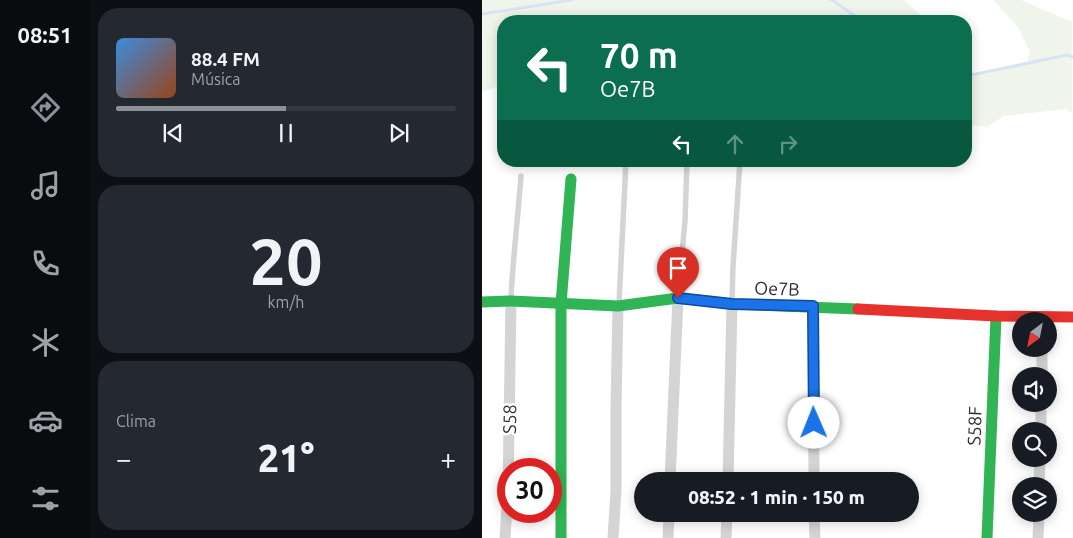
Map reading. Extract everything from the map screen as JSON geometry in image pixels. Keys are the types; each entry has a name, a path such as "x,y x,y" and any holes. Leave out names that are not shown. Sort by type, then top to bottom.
{"street":[{"path":"557,458 562,304 571,179"},
{"name":"Oe7B","path":"482,302 511,301 618,306 678,298 732,304 813,306 1012,317"},
{"path":"670,472 678,298"},
{"name":"S58","path":"509,458 511,301"},
{"path":"728,472 732,304"},
{"path":"613,538 616,491 618,306"},
{"path":"813,306 814,472"},
{"name":"S58F","path":"987,538 996,316"},
{"name":"Oe7B","path":"1057,318 1072,317"},
{"path":"668,538 669,522"},
{"path":"726,538 727,522"},
{"path":"814,522 814,538"},
{"path":"1038,538 1039,522"},
{"name":"S58","path":"505,538 506,523"},
{"path":"559,523 561,538"}],"lane":[{"path":"618,306 626,167"},
{"path":"678,298 685,221 687,167"},
{"path":"732,304 740,167"},
{"path":"511,301 512,269 521,176"}],"shaded area":[{"path":"482,0 904,0 920,15 497,15 497,86 482,92"},
{"path":"993,0 1021,0 1072,22 1072,113 1066,109 1004,116 987,127 972,126 972,71 974,74 1026,64 1030,52 1018,27"}],"waterway":[{"path":"482,14 572,0"},
{"path":"830,0 853,15"},
{"path":"972,75 1067,55 1073,57"}],"traffic: fast":[{"path":"561,538 561,304 571,179"},
{"path":"482,302 511,301 618,306 678,298 732,304 858,309"},
{"path":"987,538 996,316"}],"traffic: jam":[{"path":"858,309 996,316 1073,317"}],"route":[{"path":"678,298 732,304 813,306 814,423"}]}
